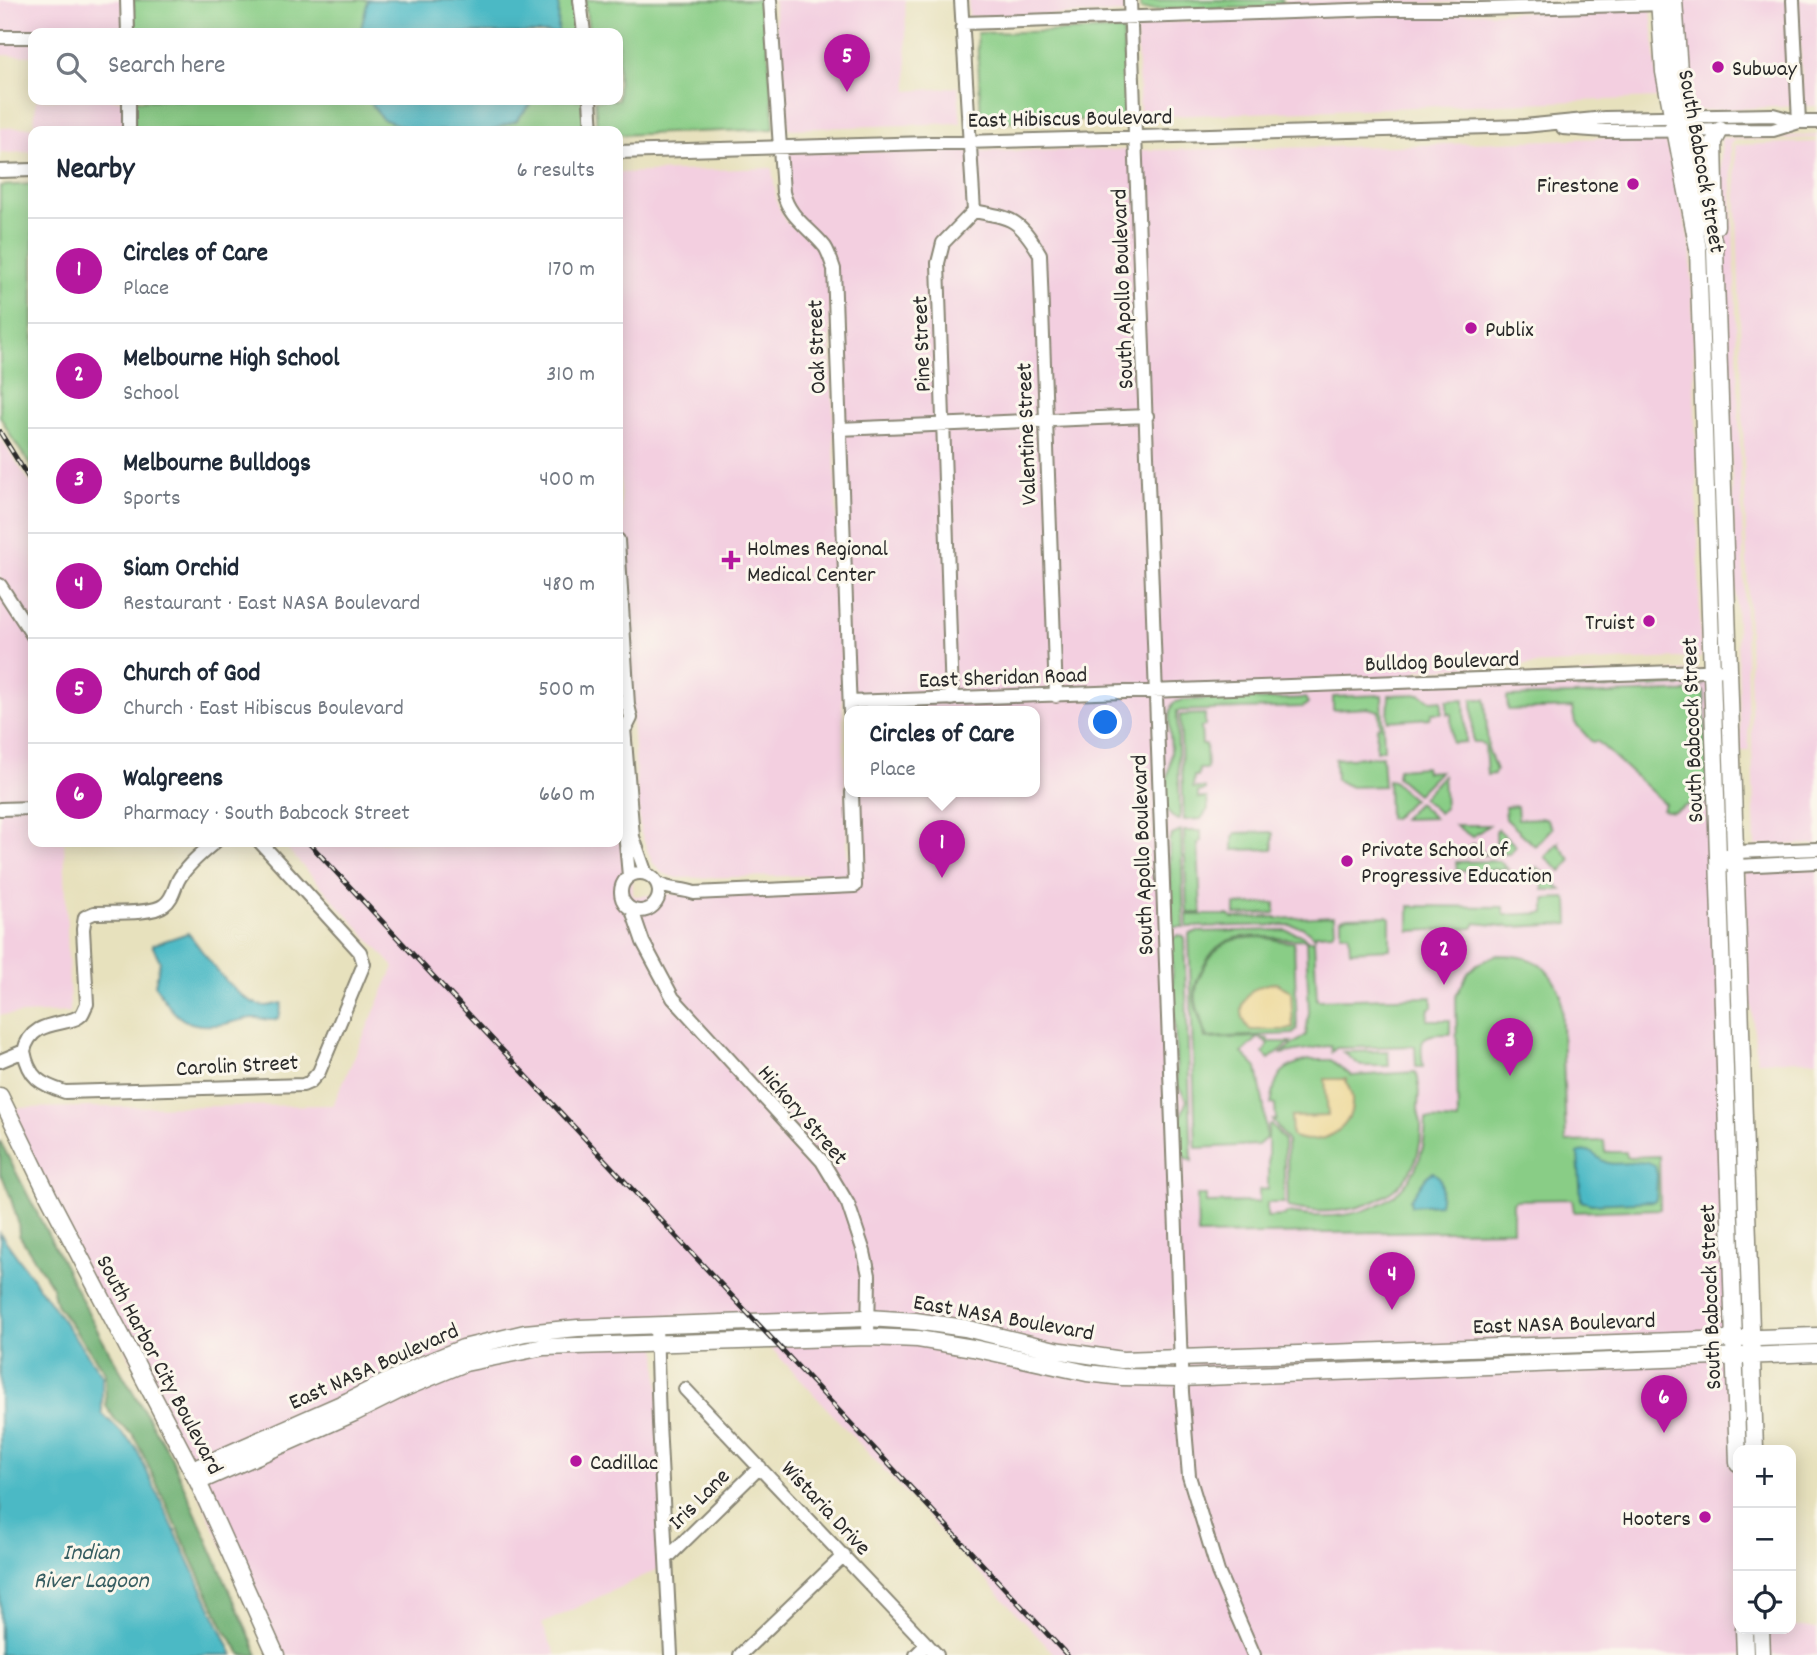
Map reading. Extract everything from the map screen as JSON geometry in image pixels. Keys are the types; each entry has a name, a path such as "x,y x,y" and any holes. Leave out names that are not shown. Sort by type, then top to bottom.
{"main road":[{"name":"South Babcock Street","path":"1665,2 1679,71 1680,124 1698,249 1737,1445"},
{"name":"South Babcock Street","path":"1680,124 1715,249 1755,1445"},
{"path":"1715,249 1717,206 1714,142 1720,130"},
{"path":"1700,360 1712,385 1720,394"},
{"path":"1701,384 1716,404 1721,428"},
{"name":"South Harbor City Boulevard","path":"0,1096 49,1197 195,1476 276,1655"},
{"name":"East NASA Boulevard","path":"195,1476 463,1348 525,1333 578,1328 869,1318 965,1328 1055,1350 1122,1360 1734,1339 1752,1347"},
{"path":"1734,1356 1752,1347 1817,1336"},
{"name":"East NASA Boulevard","path":"195,1476 354,1413 465,1363 544,1348 868,1337 932,1341 1051,1367 1122,1377 1181,1378 1734,1356"},
{"path":"1752,1347 1817,1353"},
{"path":"1051,1367 1055,1350"},
{"path":"1744,1634 1745,1655"},
{"path":"1761,1634 1762,1655"}],"street":[{"path":"127,0 128,28"},
{"path":"580,0 583,28"},
{"name":"Oak Street","path":"770,0 779,146 786,205 791,214 827,250 834,269 850,706"},
{"path":"961,0 974,211"},
{"name":"South Apollo Boulevard","path":"1130,0 1181,1378 1189,1476 1218,1573 1254,1655"},
{"path":"1793,0 1799,122"},
{"path":"962,23 1131,18 1380,5 1665,2"},
{"path":"0,37 28,37"},
{"path":"129,105 129,126"},
{"path":"590,105 592,126"},
{"path":"1680,124 1773,115 1799,122 1817,122"},
{"path":"1680,124 1720,130 1773,130 1799,122"},
{"name":"East Hibiscus Boulevard","path":"623,152 1524,126 1605,131 1680,124"},
{"path":"0,171 28,170"},
{"name":"Valentine Street","path":"974,211 1005,217 1025,230 1040,254 1056,696"},
{"name":"Pine Street","path":"952,699 939,263 943,243 974,211"},
{"path":"838,429 1147,416"},
{"path":"0,585 28,628"},
{"name":"Bulldog Boulevard","path":"1157,692 1729,670"},
{"name":"East Sheridan Road","path":"863,706 952,699 1157,692"},
{"path":"623,703 631,718 629,724 623,727"},
{"path":"623,746 633,837 646,874 672,890 688,890 694,893"},
{"path":"646,874 636,873 622,883 620,894 624,904 632,910 694,893 855,886 852,797"},
{"path":"0,809 28,808"},
{"path":"623,808 629,876"},
{"path":"0,1061 24,1051 34,1033 50,1024 82,1015 87,1004 83,929 85,917 93,913 155,910 166,905 178,878 209,847"},
{"name":"Carolin Street","path":"24,1051 31,1074 44,1086 65,1092 303,1085 310,1082 319,1072 364,964 360,951 265,847"},
{"path":"1736,859 1777,850 1817,849"},
{"path":"1777,850 1777,864"},
{"path":"1718,859 1777,864 1817,862"},
{"path":"646,944 646,925 659,892 657,883"},
{"name":"Hickory Street","path":"632,910 643,942 673,998 822,1161 848,1204 867,1269 868,1337"},
{"path":"656,1325 666,1559 673,1653"},
{"name":"Wistaria Drive","path":"685,1389 937,1655"},
{"name":"Iris Lane","path":"666,1559 760,1467"},
{"path":"740,1655 844,1555"},
{"path":"916,1655 927,1644"}],"shaded area":[{"path":"0,0 122,0 123,28 28,28 28,32 0,32"},
{"path":"774,0 905,0 908,91 958,87 961,123 788,129 779,69"},
{"path":"968,0 1125,0 1126,13 969,17"},
{"path":"1286,0 1376,0 1376,4 1286,7"},
{"path":"1385,0 1589,0 1385,4"},
{"path":"1681,0 1788,0 1794,106 1693,111"},
{"path":"1798,0 1817,0 1817,106 1803,106"},
{"path":"1651,9 1659,98 1140,117 1136,23"},
{"path":"0,42 28,42 28,56 0,55"},
{"path":"36,105 124,105 124,126 34,126"},
{"path":"28,127 28,152 0,153 0,128"},
{"path":"1817,135 1817,138 1735,140 1731,145 1749,751 1741,751 1721,230 1721,138"},
{"path":"1653,136 1666,140 1691,248 1701,657 1418,670 1417,681 1713,670 1737,1445 1733,1445 1733,1634 1796,1634 1796,1626 1817,1629 1817,1655 1055,1655 747,1322 656,1325 667,1565 542,1624 556,1655 272,1655 193,1481 2,1108 333,1105 394,967 286,847 623,847 623,713 633,896 854,886 852,797 1040,797 1040,706 850,706 834,269 815,234 791,214 785,152 1394,146"},
{"path":"1817,142 1817,844 1755,846 1735,145"},
{"name":"Holmes Regional Medical Center","path":"772,168 777,203 786,222 811,240 824,259 829,278 848,875 677,878 662,873 652,862 640,831 623,537 623,173"},
{"path":"0,437 28,479 28,847 64,847 70,1012 0,1015"},
{"path":"1817,868 1817,1060 1757,1061 1747,966 1744,871"}],"green space":[{"path":"133,0 573,0 576,28 134,28"},
{"path":"585,0 765,0 774,129 623,135 623,126 597,126 595,105 623,105 623,28 588,28"},
{"path":"1140,0 1282,0 1282,7 1141,10"},
{"path":"1123,30 1126,114 1122,119 981,122 977,33"},
{"path":"134,105 582,105 585,126 134,126"},
{"path":"28,184 28,462 0,416 0,186"},
{"path":"1699,681 1703,685 1576,689 1602,684"},
{"path":"1704,691 1709,802 1699,805 1697,802 1692,803 1676,811 1662,809 1665,804 1597,741 1592,742 1575,723 1572,708 1508,710 1507,697"},
{"path":"1420,694 1431,701 1442,700 1442,713 1432,713 1430,718 1388,721 1389,695"},
{"path":"1382,695 1384,749 1376,751 1377,727 1380,726 1379,711 1368,708 1333,710 1333,697"},
{"path":"1257,697 1258,700 1305,698 1308,703 1303,707 1177,711 1180,820 1170,815 1165,790 1171,759 1169,727 1173,703 1182,700"},
{"path":"1464,699 1466,742 1452,743 1451,714 1447,714 1447,700"},
{"path":"1472,699 1485,699 1488,749 1496,770 1494,774 1487,775 1485,746 1480,742 1473,742"},
{"path":"1205,714 1205,726 1201,727 1202,744 1206,744 1207,769 1199,769 1198,776 1194,776 1193,788 1205,788 1205,791 1198,792 1198,798 1207,798 1208,809 1201,819 1184,820 1180,715"},
{"path":"1382,756 1384,786 1351,787 1336,780 1335,759"},
{"path":"1425,767 1426,772 1440,771 1417,794 1397,777 1398,769"},
{"path":"1443,775 1445,808 1439,813 1422,798"},
{"path":"1388,780 1393,781 1413,799 1394,818 1389,818"},
{"path":"1418,803 1434,818 1402,819"},
{"path":"1517,806 1518,819 1546,818 1552,828 1535,846 1506,819 1505,807"},
{"path":"1455,825 1489,825 1472,837"},
{"path":"1498,829 1516,846 1509,854 1497,854"},
{"path":"1181,831 1184,927 1172,927 1169,840 1172,835"},
{"path":"1184,831 1201,831 1201,842 1198,843 1201,913 1187,913"},
{"path":"1236,833 1273,833 1273,849 1233,850 1233,837"},
{"path":"1559,842 1571,860 1561,871 1545,857"},
{"path":"1473,844 1487,855 1456,855"},
{"path":"1499,861 1508,869 1457,871 1456,862"},
{"path":"1537,867 1562,890 1543,890 1543,884 1532,873"},
{"path":"1565,898 1568,902 1569,924 1512,927 1476,923 1473,928 1409,931 1409,906 1503,907 1504,915 1545,913 1545,899"},
{"path":"1275,903 1275,913 1235,915 1235,905"},
{"path":"1187,915 1276,919 1334,916 1335,930 1332,933 1316,934 1315,937 1302,927 1289,925 1187,927"},
{"path":"1390,918 1390,949 1350,951 1349,934 1341,933 1341,919"},
{"path":"1285,930 1302,935 1306,939 1238,937 1216,949 1198,979 1194,997 1205,1039 1259,1037 1242,1053 1257,1068 1266,1138 1258,1145 1196,1148 1189,934"},
{"path":"1178,935 1184,936 1192,1161 1180,1152 1179,1121 1187,1100 1177,1080 1171,944 1172,939"},
{"path":"1259,937 1294,942 1297,1029 1293,1034 1206,1038 1196,993 1208,960 1226,943"},
{"path":"1314,940 1317,1000 1432,997 1432,1007 1429,1008 1427,1020 1450,1020 1450,1034 1432,1035 1424,1040 1423,1067 1416,1067 1415,1046 1336,1048 1332,1052 1331,1046 1280,1054 1306,1035 1309,1012 1306,941"},
{"path":"1497,955 1520,957 1537,963 1550,975 1561,995 1566,1142 1604,1141 1605,1152 1626,1152 1627,1157 1659,1156 1660,1209 1574,1212 1572,1199 1516,1200 1513,1202 1513,1230 1198,1235 1197,1195 1206,1195 1206,1203 1259,1202 1259,1190 1268,1189 1268,1126 1271,1124 1284,1140 1284,1203 1267,1203 1267,1217 1285,1216 1287,1213 1314,1216 1363,1211 1384,1202 1401,1189 1414,1171 1423,1148 1426,1119 1458,1121 1456,996 1468,973 1477,964"},
{"path":"1261,1038 1268,1039 1269,1042 1291,1042 1269,1059 1263,1053 1268,1045"},
{"path":"1388,1051 1389,1066 1361,1066 1343,1052"},
{"path":"1308,1060 1331,1060 1352,1076 1416,1072 1421,1125 1419,1151 1410,1172 1396,1188 1378,1200 1335,1211 1288,1207 1287,1140 1272,1120 1276,1120 1275,1105 1271,1104 1280,1074 1290,1066"},
{"path":"0,1141 102,1339 171,1457 258,1655 242,1655 226,1632 138,1444 106,1406 105,1372 56,1304 52,1287 19,1235 10,1196 0,1175"}],"sand":[{"path":"1276,983 1291,991 1293,1028 1250,1030 1242,1013 1246,998 1259,987"},
{"path":"1325,1079 1346,1079 1352,1100 1347,1121 1341,1129 1323,1138 1313,1140 1292,1136 1291,1117 1328,1116"}],"water":[{"path":"368,0 559,0 558,28 361,28"},
{"path":"372,105 530,105 516,121 502,126 401,126 382,119"},
{"path":"188,933 223,977 244,997 256,1004 267,1006 282,1003 279,1018 252,1018 225,1024 200,1025 182,1019 175,1013 155,985 160,961 152,945"},
{"path":"1589,1151 1608,1163 1644,1162 1655,1166 1656,1199 1591,1204 1581,1201 1578,1154"},
{"path":"1433,1172 1440,1178 1442,1187 1439,1204 1411,1206 1410,1199"},
{"name":"Indian River Lagoon","path":"0,1233 102,1375 102,1413 135,1446 233,1655 0,1655"}],"railway":[{"path":"0,432 28,477"},
{"path":"313,847 1067,1655"}],"place":[{"name":"Subway","path":"1718,67"},
{"name":"Church of God","path":"847,92"},
{"name":"Firestone","path":"1633,184"},
{"name":"Publix","path":"1471,328"},
{"name":"Holmes Regional Medical Center","path":"731,560"},
{"name":"Truist","path":"1649,621"},
{"name":"Private School of Progressive Education","path":"1347,861"},
{"name":"Circles of Care","path":"942,878"},
{"name":"Melbourne High School","path":"1444,985"},
{"name":"Melbourne Bulldogs","path":"1510,1076"},
{"name":"Siam Orchid","path":"1392,1310"},
{"name":"Walgreens","path":"1664,1433"},
{"name":"Cadillac","path":"576,1461"},
{"name":"Hooters","path":"1705,1517"}]}
